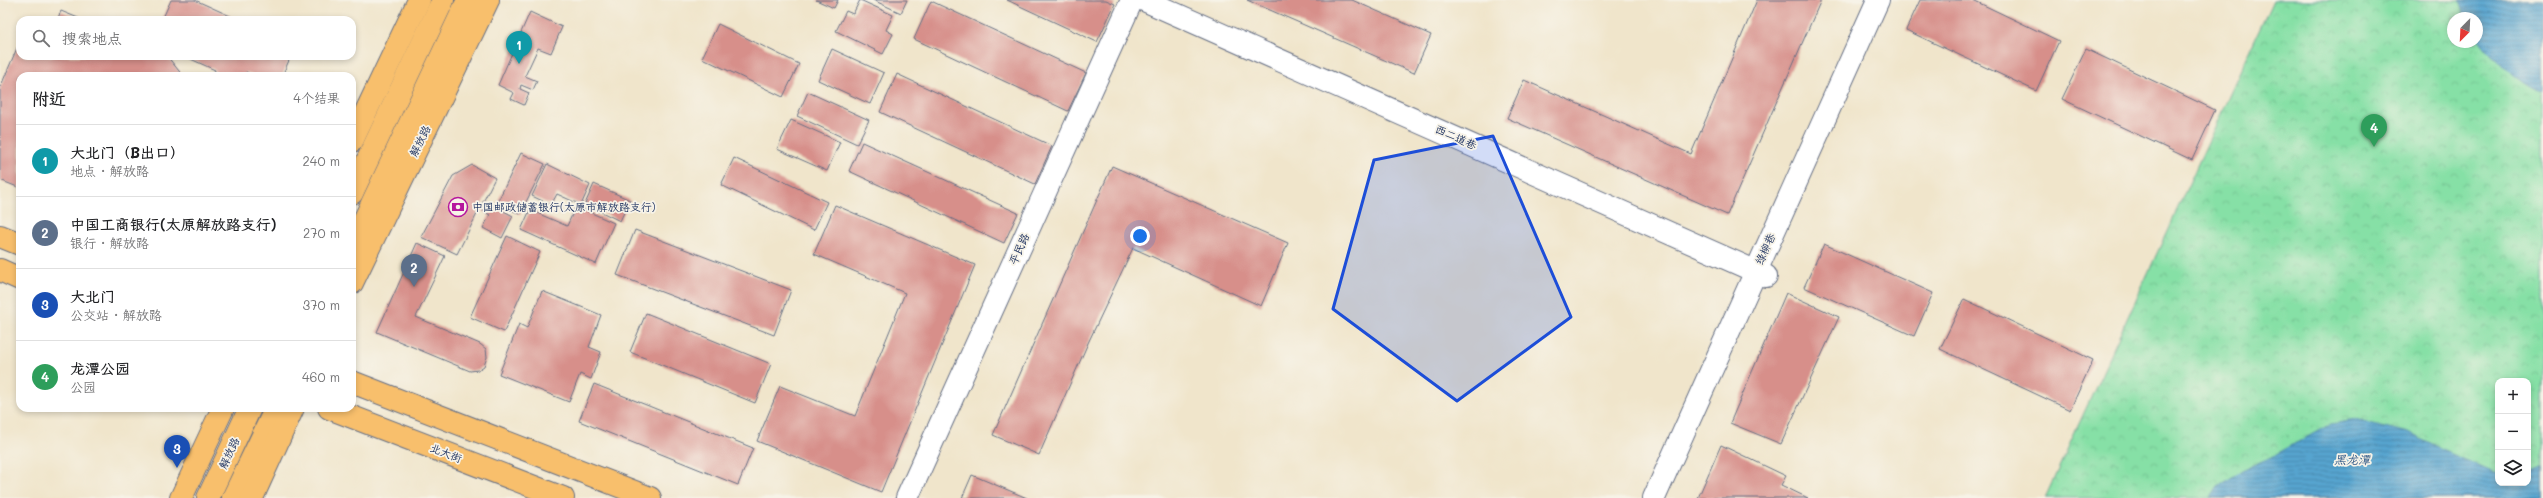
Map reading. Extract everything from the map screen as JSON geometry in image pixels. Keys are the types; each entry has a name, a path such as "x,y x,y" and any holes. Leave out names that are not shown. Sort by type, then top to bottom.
{"main road":[{"path":"356,133 419,0"},
{"path":"356,185 443,0"},
{"name":"解放路","path":"356,238 468,0"},
{"name":"解放路","path":"356,275 488,0"},
{"path":"0,236 16,242"},
{"path":"0,270 16,277"},
{"path":"356,384 650,498"},
{"path":"181,498 221,412"},
{"name":"解放路","path":"208,498 248,412"},
{"name":"解放路","path":"233,498 274,412"},
{"path":"252,498 291,412"},
{"name":"北大街","path":"339,412 563,498"}],"street":[{"name":"平民路","path":"907,498 1132,0"},
{"name":"平民路","path":"919,498 1143,0"},
{"name":"西二道巷","path":"1143,0 1762,271"},
{"name":"西二道巷","path":"1164,0 1451,127 1762,271"},
{"name":"绿柳巷","path":"1669,498 1762,271 1878,0"},
{"name":"绿柳巷","path":"1654,498 1890,0"}],"highlighted area":[{"path":"1493,136 1571,317 1457,401 1333,309 1374,160"}],"green space":[{"path":"2273,0 2543,0 2543,498 2045,498"}],"water":[{"path":"2460,0 2543,0 2543,91 2527,84 2506,69 2488,51 2483,44 2483,12 2464,12"},
{"name":"黑龙潭","path":"2356,420 2409,433 2440,449 2495,473 2495,486 2531,486 2531,473 2543,468 2543,498 2211,498 2218,487 2242,470 2269,458 2331,424"}],"building":[{"path":"171,0 195,0 230,16 164,16"},
{"path":"816,0 838,0 834,8"},
{"path":"860,0 893,15 886,30 893,34 883,54 836,31 846,11 853,14"},
{"path":"873,0 907,0 901,13"},
{"path":"1007,0 1106,0 1115,4 1097,42"},
{"path":"1247,0 1352,0 1431,35 1414,73"},
{"path":"1757,0 1821,0 1727,215 1507,118 1524,80 1691,154"},
{"path":"1920,0 1973,0 2059,41 2036,91 1906,30"},
{"path":"931,1 1086,73 1068,111 914,39"},
{"path":"61,11 73,16 59,16"},
{"path":"530,12 562,27 551,53 538,48 525,76 537,81 533,90 521,85 520,89 529,93 524,105 511,99 514,93 498,85"},
{"path":"718,24 799,64 783,97 702,58"},
{"path":"832,49 884,73 870,104 818,80"},
{"path":"2086,49 2215,110 2192,160 2062,99"},
{"path":"16,50 16,60 170,60 180,72 16,72 16,186 0,180 0,88"},
{"path":"193,60 289,60 284,72 214,72 215,70"},
{"path":"897,74 1052,146 1035,184 880,112"},
{"path":"808,92 869,120 857,144 797,116"},
{"path":"791,120 840,142 827,171 777,149"},
{"path":"862,142 1018,213 1004,243 849,171"},
{"path":"521,153 545,164 520,214 497,203"},
{"path":"734,158 827,202 814,230 721,185"},
{"path":"547,164 590,185 581,205 557,194 551,205 532,196"},
{"name":"中国邮政储蓄银行(太原市解放路支行)","path":"472,165 495,178 457,254 421,237 453,176"},
{"path":"1112,166 1288,243 1261,306 1133,248 1088,343 1039,455 993,435"},
{"path":"594,184 630,200 620,221 585,204"},
{"path":"487,202 513,216 502,238 483,228 490,215 483,211"},
{"path":"835,205 975,265 881,492 757,441 780,386 855,416 905,293 814,254"},
{"path":"576,206 614,223 596,264 521,230 530,210 567,226"},
{"path":"635,230 791,290 774,335 617,275"},
{"path":"507,236 540,252 504,332 470,317"},
{"path":"417,243 445,256 416,317 480,344 486,349 487,357 484,366 478,370 470,371 377,332"},
{"path":"1824,244 1933,293 1914,336 1804,287"},
{"path":"542,291 601,315 589,347 601,352 591,379 580,374 569,402 499,374 519,324 527,328"},
{"path":"1786,293 1839,317 1781,444 1730,423"},
{"path":"1964,299 2093,360 2070,410 1940,349"},
{"path":"646,313 771,364 755,403 630,352"},
{"path":"594,384 753,448 738,485 579,421"},
{"path":"1721,445 1786,476 1781,485 1808,498 1698,498"},
{"path":"972,475 1027,498 962,498"}],"place":[{"name":"大北门（B出口）","path":"519,64"},
{"name":"龙潭公园","path":"2374,147"},
{"name":"中国邮政储蓄银行(太原市解放路支行)","path":"458,207"},
{"name":"中国工商银行(太原解放路支行)","path":"414,287"},
{"name":"大北门","path":"177,468"}]}
